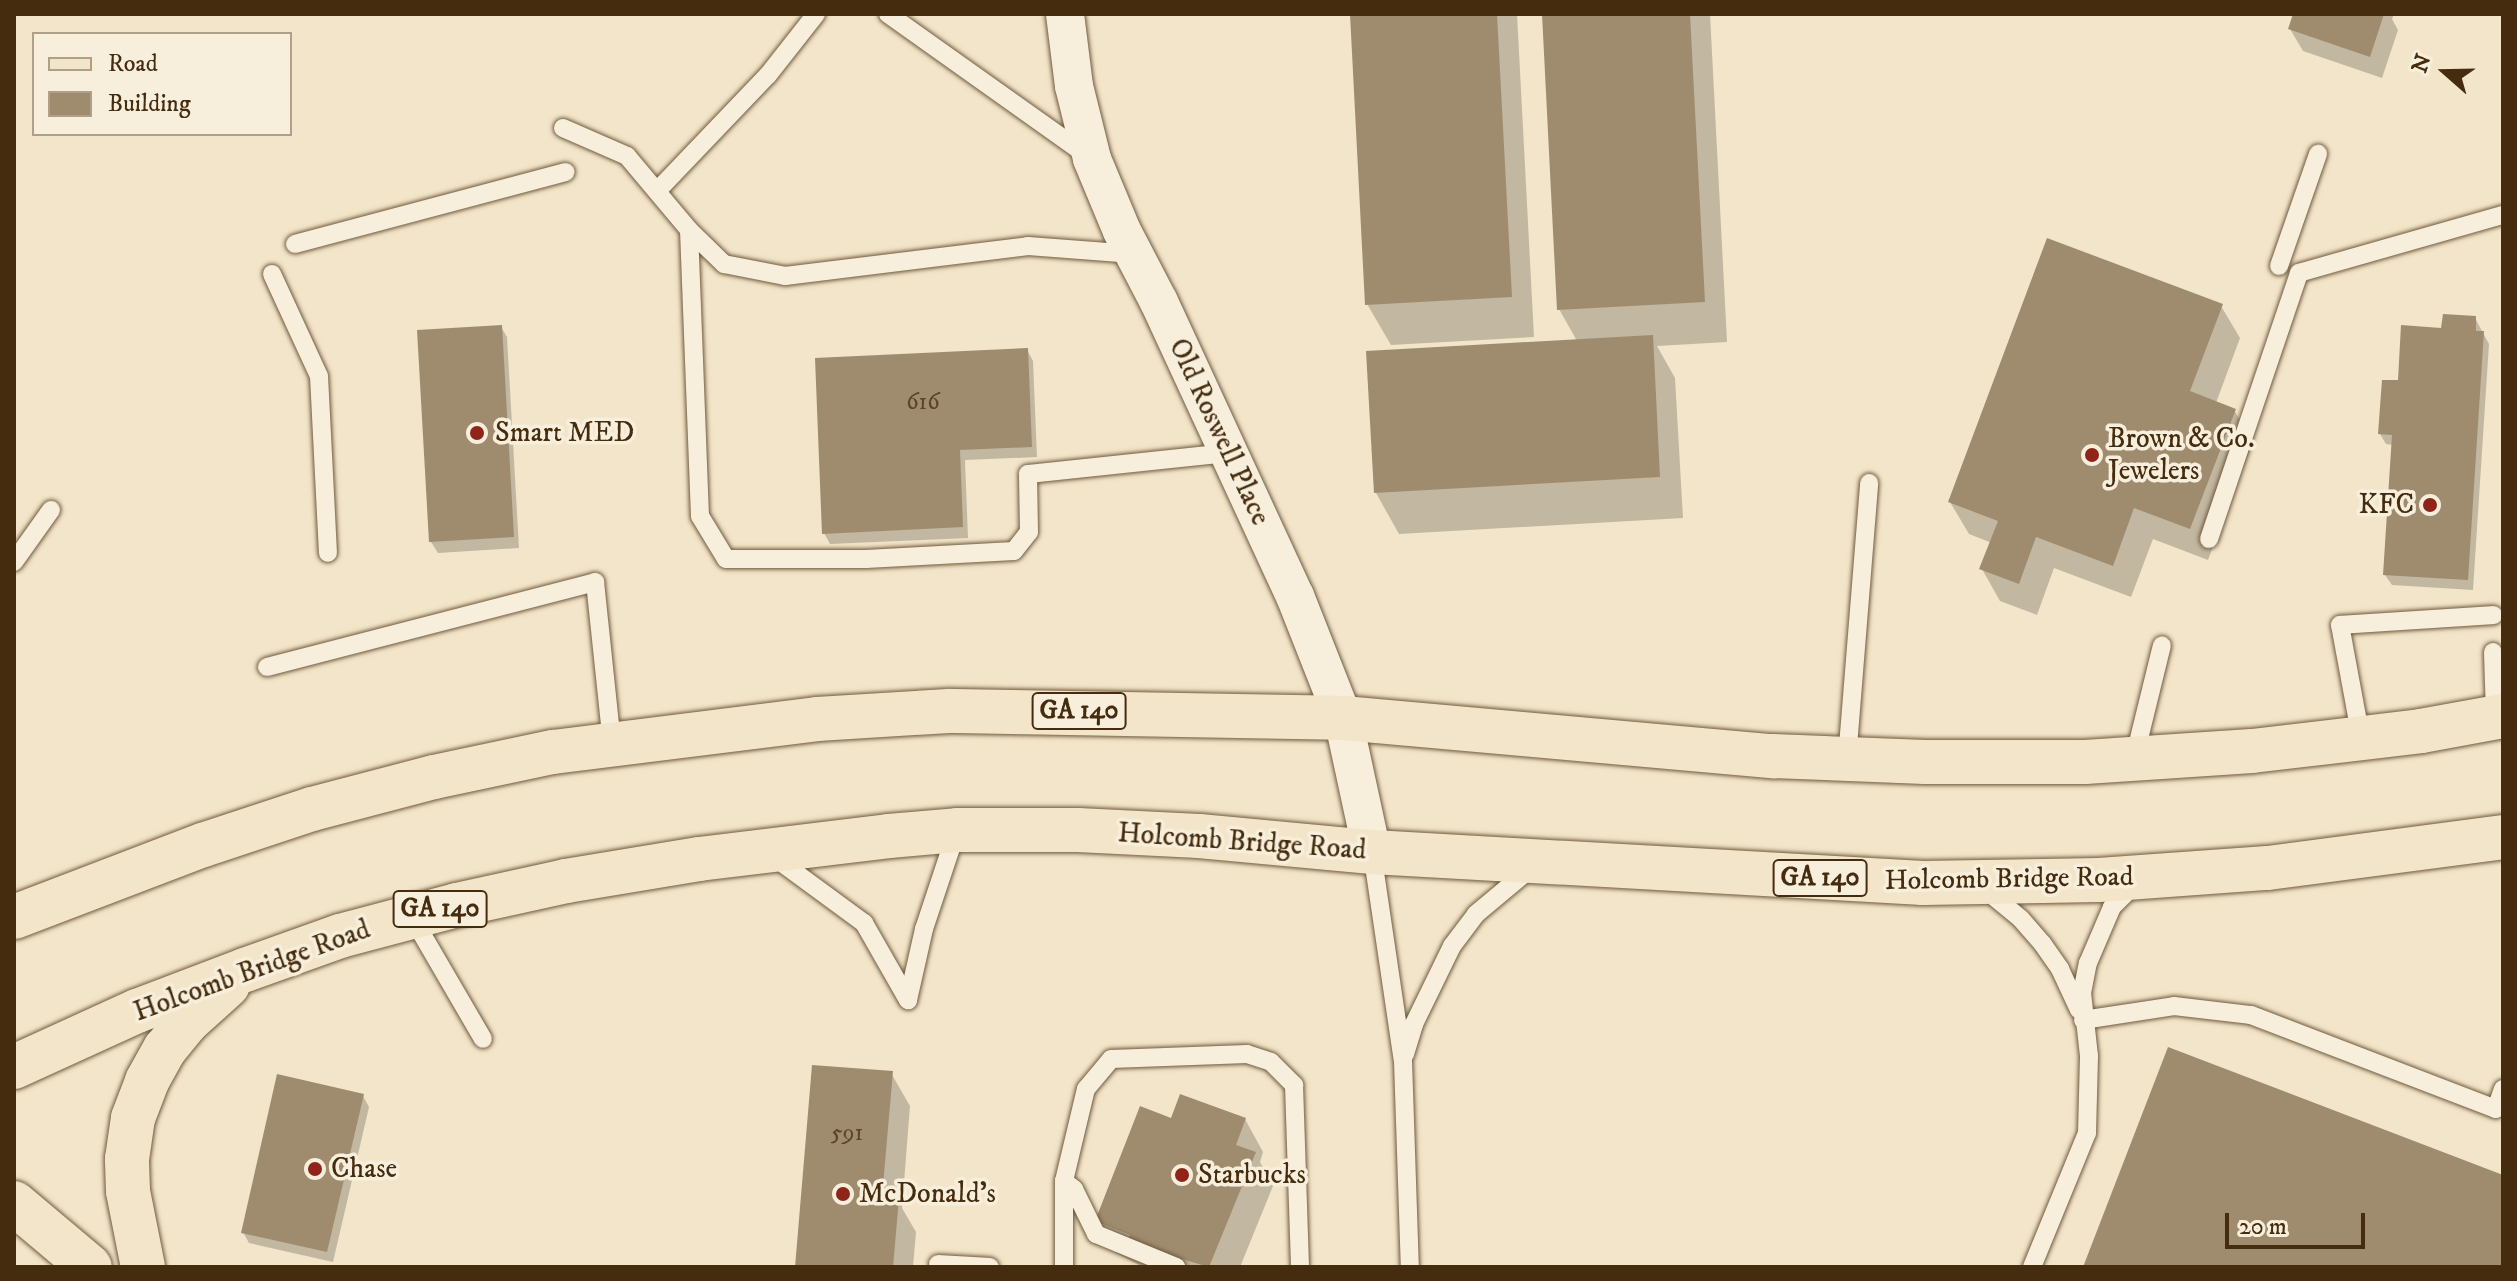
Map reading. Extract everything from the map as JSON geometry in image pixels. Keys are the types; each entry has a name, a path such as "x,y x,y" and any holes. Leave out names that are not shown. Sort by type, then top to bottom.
{"main road":[{"name":"GA 140","path":"14,917 203,845 312,809 434,777 612,744 817,719 949,711 1343,718 1758,755 1925,762 2134,759 2252,751 2499,717"},
{"name":"Holcomb Bridge Road","path":"14,1067 137,1011 245,970 340,936 412,917 566,881 765,850 957,830 1078,830 1199,836 1372,852 1799,877 1968,882 2145,877 2268,868 2503,837"},
{"path":"143,1267 128,1191 127,1159 133,1118 147,1081 165,1049 187,1022 245,970"},
{"path":"14,1203 90,1267"}],"street":[{"name":"Old Roswell Place","path":"1065,14 1074,86 1092,159 1295,596 1343,718 1372,852"}],"lane":[{"path":"658,190 768,75 816,14"},
{"path":"888,14 1092,159"},
{"path":"563,128 627,156 689,230 724,264 785,276 1028,246 1134,254"},
{"path":"2279,266 2318,154"},
{"path":"295,244 566,172"},
{"path":"2209,539 2299,273 2503,215"},
{"path":"689,230 700,516 726,559 866,559 1014,551 1029,532 1028,474 1228,453"},
{"path":"272,274 319,376 328,553"},
{"path":"1847,759 1869,483"},
{"path":"14,562 51,510"},
{"path":"267,667 595,582 612,744"},
{"path":"2361,738 2340,625 2494,615"},
{"path":"2134,759 2162,645"},
{"path":"2493,652 2499,717"},
{"path":"765,850 864,923 908,1000 924,929 957,830"},
{"path":"1372,852 1403,1061 1410,1267"},
{"path":"1403,1061 1414,1024 1452,946 1476,914 1542,861"},
{"path":"2032,1267 2087,1133 2089,1056 2082,993 2097,936 2112,907 2145,877"},
{"path":"1968,882 1997,898 2042,943 2073,993 2083,1020"},
{"path":"412,917 483,1039"},
{"path":"2083,1020 2174,1006 2251,1015 2500,1111 2503,1089"},
{"path":"1064,1267 1064,1181 1086,1089 1111,1059 1247,1054 1271,1062 1294,1085 1300,1267"},
{"path":"1064,1181 1074,1189 1096,1234 1176,1267"},
{"path":"938,1264 990,1267"}],"building":[{"path":"1350,14 1497,14 1512,297 1365,305"},
{"path":"1542,14 1690,14 1705,302 1557,310"},
{"path":"2293,14 2384,14 2370,57 2288,29"},
{"name":"Brown & Co. Jewelers","path":"2047,238 2223,304 2190,391 2236,409 2190,529 2134,508 2113,566 2036,537 2019,584 1979,569 1998,521 1948,502"},
{"name":"KFC","path":"2443,314 2476,316 2476,331 2484,331 2468,580 2383,575 2392,435 2378,434 2382,380 2398,380 2401,325 2441,328"},
{"path":"502,325 514,537 429,542 417,330"},
{"path":"1653,335 1660,477 1374,493 1366,351"},
{"path":"1028,348 1032,447 960,450 963,527 822,534 815,358"},
{"path":"2168,1047 2503,1175 2503,1267 2083,1267"},
{"path":"812,1065 893,1071 882,1197 899,1198 893,1267 795,1267"},
{"path":"277,1074 364,1094 327,1252 241,1233"},
{"path":"1180,1094 1246,1118 1236,1145 1256,1152 1209,1267 1127,1243 1130,1235 1095,1221 1140,1106 1171,1118"}],"place":[{"name":"Smart MED","path":"477,433"},
{"name":"Brown & Co. Jewelers","path":"2092,455"},
{"name":"KFC","path":"2430,505"},
{"name":"Chase","path":"315,1169"},
{"name":"Starbucks","path":"1182,1175"},
{"name":"McDonald's","path":"843,1194"}]}
